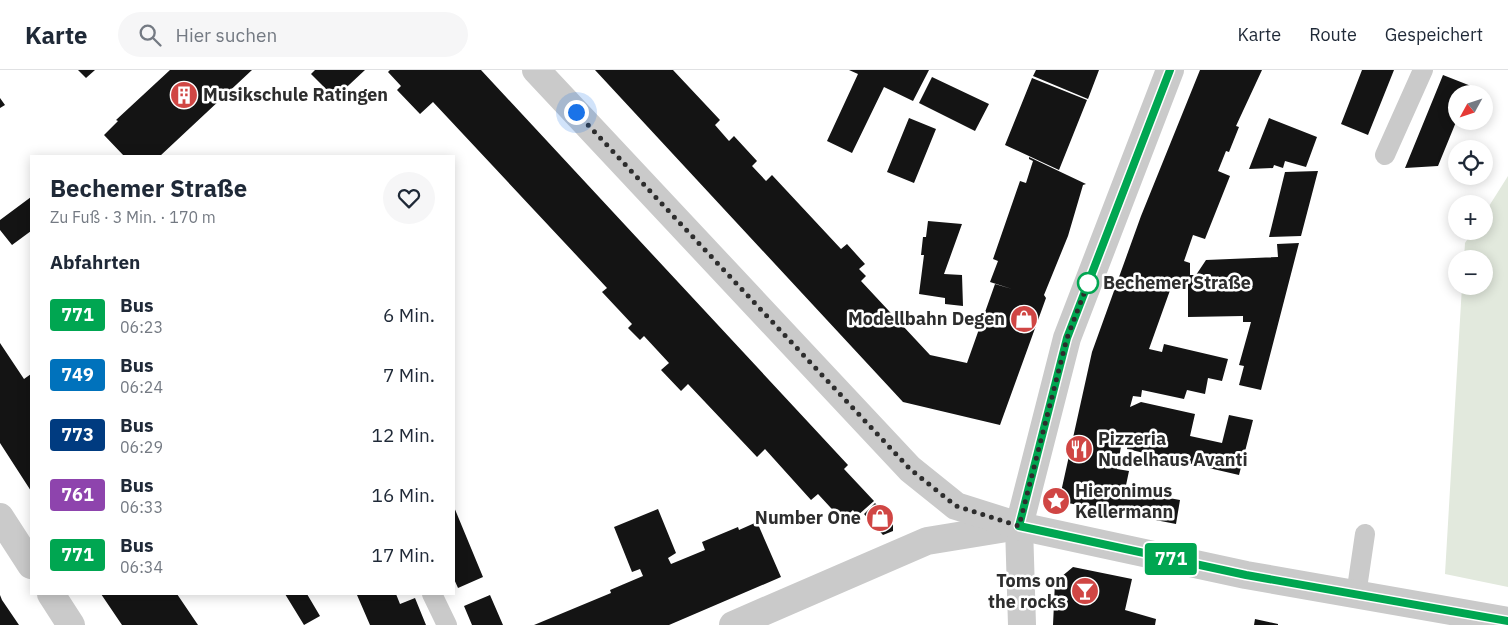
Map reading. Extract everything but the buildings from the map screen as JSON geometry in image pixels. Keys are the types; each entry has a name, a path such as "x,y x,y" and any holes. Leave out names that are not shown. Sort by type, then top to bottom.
{"street":[{"path":"536,70 910,469 956,506 1019,526 1246,575 1508,621"},
{"path":"1022,625 1019,526 1067,338 1170,70"},
{"path":"0,518 30,563"},
{"path":"733,625 927,541 1019,526"},
{"path":"52,595 71,625"}],"lane":[{"path":"1385,155 1423,70"},
{"path":"1356,594 1366,534"},
{"path":"432,595 447,625"}],"shaded area":[{"path":"1508,176 1508,587 1445,574 1461,295 1493,295 1493,250 1465,250 1465,243 1467,240 1493,240 1493,200"}],"bus line":[{"name":"771","path":"1170,70 1067,338 1019,526 1246,575 1508,621"}],"place":[{"name":"Musikschule Ratingen","path":"184,95"},
{"name":"Bechemer Straße","path":"1088,283"},
{"name":"Modellbahn Degen","path":"1024,319"},
{"name":"Pizzeria Nudelhaus Avanti","path":"1079,449"},
{"name":"Hieronimus Kellermann","path":"1056,501"},
{"name":"Number One","path":"880,518"},
{"name":"Toms on the rocks","path":"1085,591"}],"route":[{"path":"576,112 910,469 956,506 1019,526 1067,338 1088,283"}]}
